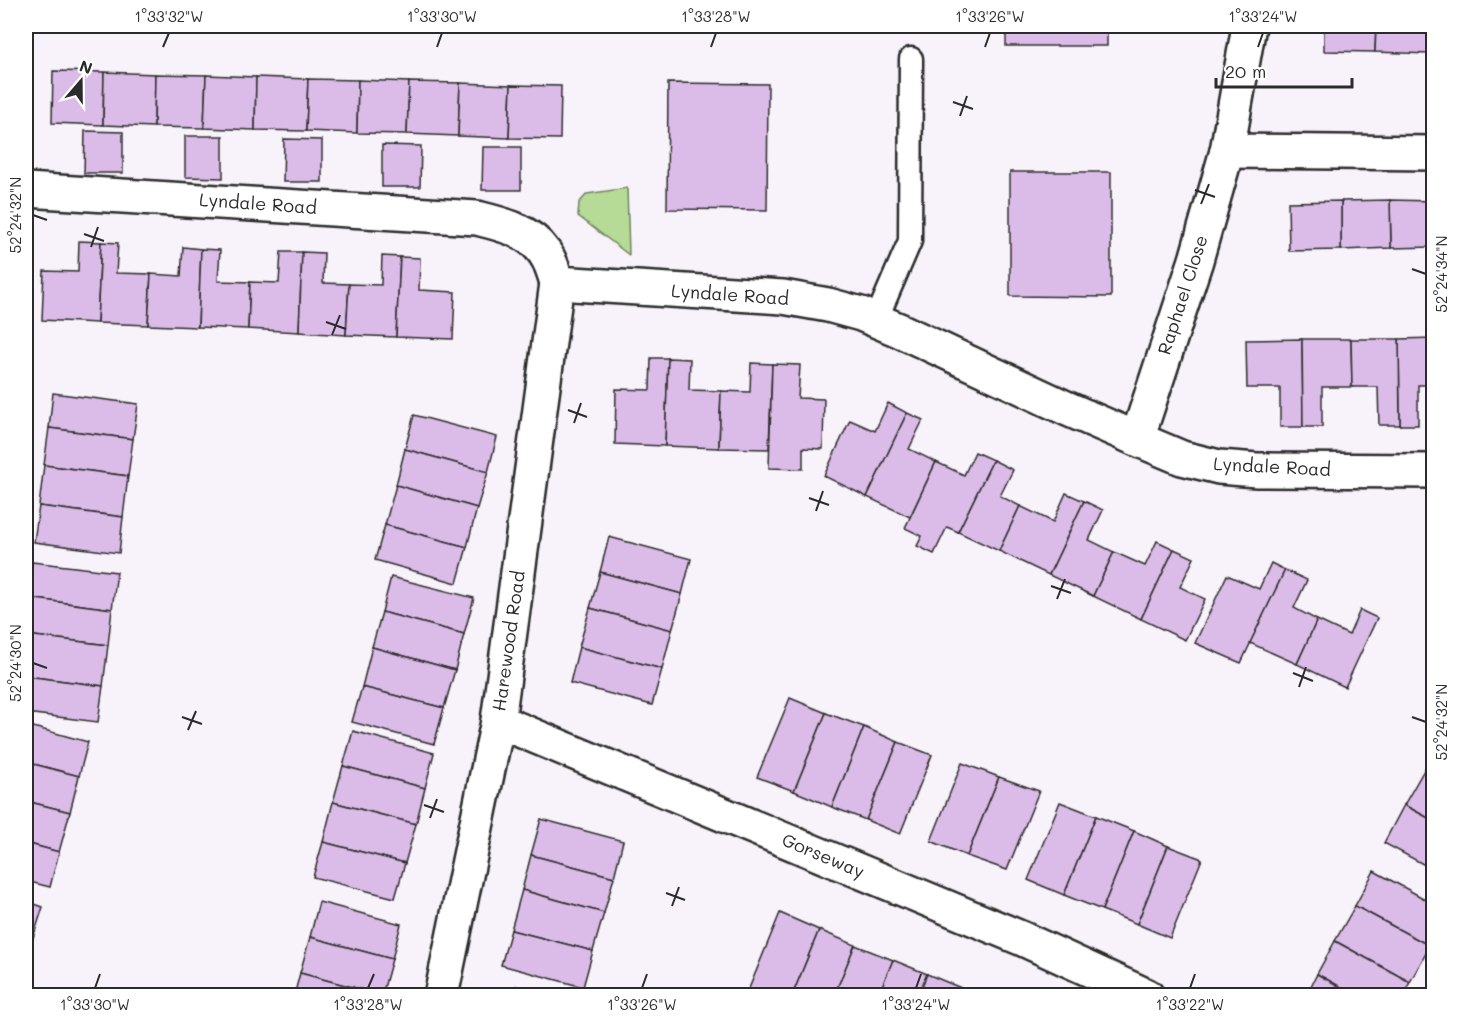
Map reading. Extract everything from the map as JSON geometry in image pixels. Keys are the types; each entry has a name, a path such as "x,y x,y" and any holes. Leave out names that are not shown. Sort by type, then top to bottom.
{"street":[{"name":"Raphael Close","path":"1137,439 1196,260 1227,151 1249,26"},
{"path":"1227,151 1434,153"},
{"name":"Lyndale Road","path":"26,190 477,218 504,224 524,233 543,250 551,264 557,283 783,297 861,314 1068,409 1182,458 1219,467 1257,470 1434,471"},
{"name":"Harewood Road","path":"441,996 498,721 557,283"},
{"name":"Gorseway","path":"498,721 1012,934 1147,996"}],"lane":[{"path":"876,320 910,241 911,59"}],"green space":[{"path":"627,188 629,255 578,216 579,203 587,194"}],"building":[{"path":"1006,26 1107,26 1107,46 1006,46"},
{"path":"1324,26 1376,26 1375,52 1324,51"},
{"path":"1376,26 1430,26 1430,54 1375,52"},
{"path":"1430,26 1434,26 1434,54 1430,54"},
{"path":"53,71 104,72 103,125 52,123"},
{"path":"104,72 155,74 154,127 103,125"},
{"path":"155,74 206,75 204,128 154,127"},
{"path":"206,75 256,77 255,130 204,128"},
{"path":"256,77 308,79 306,131 255,130"},
{"path":"308,79 358,80 357,133 306,131"},
{"path":"358,80 409,82 407,134 357,133"},
{"path":"409,82 460,83 458,136 407,134"},
{"path":"460,83 511,85 509,138 458,136"},
{"path":"668,83 768,84 767,210 667,209"},
{"path":"511,85 561,86 560,139 509,138"},
{"path":"85,131 123,132 123,173 84,173"},
{"path":"185,136 223,136 223,178 185,177"},
{"path":"284,139 322,140 322,182 283,182"},
{"path":"382,145 421,146 420,187 382,187"},
{"path":"483,147 521,147 521,190 482,190"},
{"path":"1010,172 1111,172 1111,297 1010,296"},
{"path":"1390,200 1434,201 1434,247 1391,248"},
{"path":"1390,200 1391,248 1341,250 1341,201"},
{"path":"1341,201 1341,250 1289,251 1288,202"},
{"path":"79,241 101,242 97,323 42,320 44,271 78,272"},
{"path":"101,242 118,243 116,273 151,274 148,325 97,323"},
{"path":"183,247 201,249 198,327 148,325 151,274 181,276"},
{"path":"201,249 220,250 218,281 250,282 248,329 198,327"},
{"path":"281,252 302,252 299,332 248,329 250,282 279,283"},
{"path":"302,252 324,253 323,283 349,284 346,335 299,332"},
{"path":"382,256 400,257 396,337 346,335 349,284 381,285"},
{"path":"400,257 420,258 419,290 455,292 453,339 396,337"},
{"path":"1434,338 1434,385 1418,385 1418,425 1400,425 1399,339"},
{"path":"1302,339 1303,427 1280,427 1280,388 1247,388 1246,340"},
{"path":"1302,339 1351,339 1352,387 1322,387 1322,427 1303,427"},
{"path":"1351,339 1399,339 1400,425 1379,425 1378,387 1352,387"},
{"path":"651,358 668,358 665,446 615,444 616,389 650,390"},
{"path":"668,358 690,359 689,390 721,391 719,448 665,446"},
{"path":"751,363 772,364 769,449 719,448 721,391 750,392"},
{"path":"772,364 800,365 798,398 824,399 823,449 803,448 803,469 769,468"},
{"path":"53,393 138,404 133,439 49,428"},
{"path":"888,403 907,413 867,497 824,476 850,420 875,431"},
{"path":"907,413 923,420 909,449 936,462 910,517 867,497"},
{"path":"414,415 497,437 488,472 405,449"},
{"path":"49,428 133,439 128,476 44,465"},
{"path":"405,449 488,472 477,508 396,485"},
{"path":"975,452 993,460 958,532 947,527 934,554 917,546 922,536 905,528 936,462 964,475"},
{"path":"993,460 1013,470 1000,496 1020,506 999,551 958,532"},
{"path":"44,465 128,476 123,517 39,506"},
{"path":"396,485 477,508 467,547 385,525"},
{"path":"1066,493 1084,501 1049,575 999,551 1020,506 1053,522"},
{"path":"1084,501 1103,510 1089,540 1114,552 1093,596 1049,575"},
{"path":"39,506 123,517 119,553 34,542"},
{"path":"385,525 467,547 457,583 375,560"},
{"path":"609,537 691,559 682,594 600,572"},
{"path":"1157,541 1174,549 1141,619 1093,596 1114,552 1145,566"},
{"path":"1174,549 1194,558 1180,587 1205,599 1185,640 1141,619"},
{"path":"32,562 117,572 112,609 28,598"},
{"path":"1271,563 1285,570 1241,663 1195,643 1227,575 1259,589"},
{"path":"1285,570 1307,580 1294,608 1317,620 1297,664 1250,643"},
{"path":"600,572 682,594 672,630 590,608"},
{"path":"391,577 474,598 464,634 382,612"},
{"path":"28,598 112,609 108,645 26,635"},
{"path":"590,608 672,630 662,669 579,647"},
{"path":"1360,610 1377,618 1345,687 1297,664 1317,620 1349,635"},
{"path":"382,612 464,634 455,670 372,647"},
{"path":"26,635 108,645 103,686 26,676"},
{"path":"372,647 455,670 444,708 362,687"},
{"path":"579,647 662,669 652,705 570,683"},
{"path":"26,676 103,686 98,722 26,713"},
{"path":"362,687 444,708 434,744 352,722"},
{"path":"790,698 826,713 794,791 757,777"},
{"path":"826,713 864,727 832,807 794,791"},
{"path":"26,725 88,742 79,776 26,762"},
{"path":"864,727 898,742 866,820 832,807"},
{"path":"353,731 434,753 425,788 343,766"},
{"path":"898,742 932,755 900,834 866,820"},
{"path":"26,762 79,776 70,812 26,801"},
{"path":"962,763 999,777 967,856 931,841"},
{"path":"1428,763 1434,766 1434,821 1404,805"},
{"path":"343,766 425,788 416,824 333,802"},
{"path":"999,777 1039,791 1007,870 967,856"},
{"path":"26,801 70,812 59,852 26,843"},
{"path":"333,802 416,824 405,863 323,842"},
{"path":"1060,802 1096,816 1064,895 1028,880"},
{"path":"1404,805 1434,821 1434,870 1384,843"},
{"path":"1096,816 1134,831 1102,910 1064,895"},
{"path":"541,819 623,841 614,877 531,855"},
{"path":"1134,831 1168,846 1137,924 1102,910"},
{"path":"323,842 405,863 395,898 313,877"},
{"path":"26,843 59,852 50,887 26,881"},
{"path":"1168,846 1202,859 1170,938 1137,924"},
{"path":"531,855 614,877 604,913 522,890"},
{"path":"1374,871 1434,904 1434,940 1430,946 1355,906"},
{"path":"522,890 604,913 593,951 511,930"},
{"path":"26,901 43,907 32,941 26,939"},
{"path":"319,902 401,924 392,959 310,937"},
{"path":"1355,906 1430,946 1410,982 1335,941"},
{"path":"780,913 819,930 792,996 757,996 748,991"},
{"path":"511,930 593,951 583,987 501,965"},
{"path":"819,930 855,945 834,996 792,996"},
{"path":"310,937 392,959 382,995 300,973"},
{"path":"1335,941 1410,982 1403,996 1357,996 1317,974"},
{"path":"855,945 893,960 878,996 834,996"},
{"path":"893,960 927,974 918,996 878,996"},
{"path":"300,973 382,995 382,996 294,996"},
{"path":"927,974 961,988 958,996 918,996"},
{"path":"1317,974 1357,996 1306,996"},
{"path":"516,986 552,996 513,996"}]}
